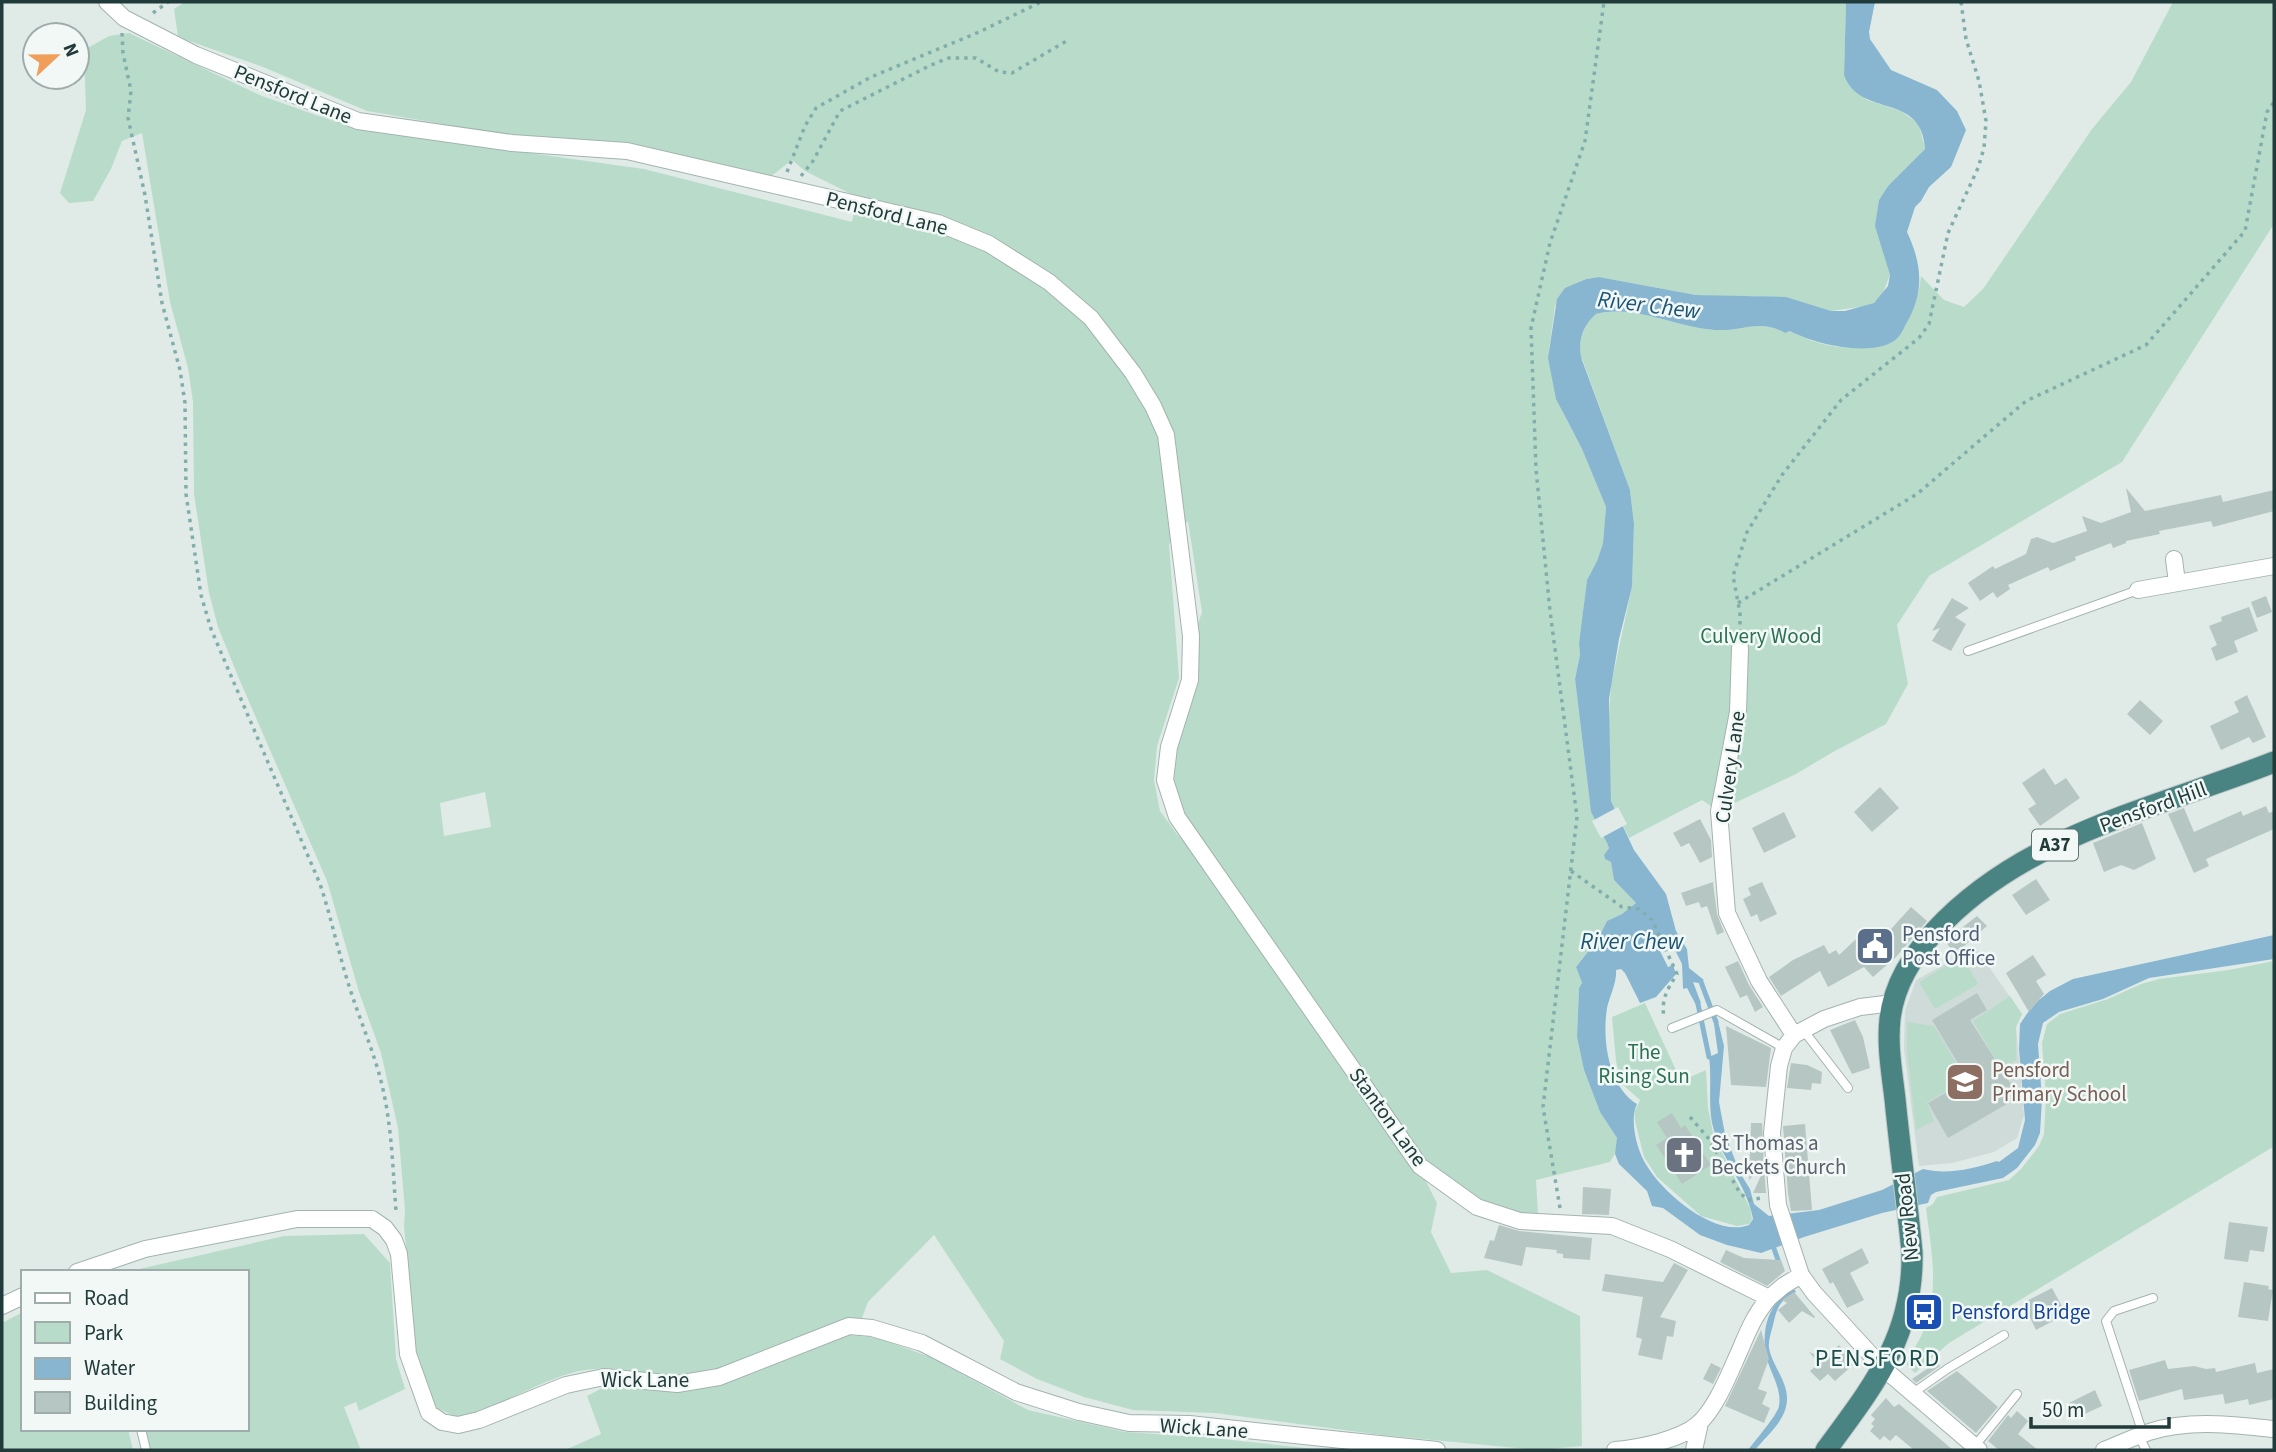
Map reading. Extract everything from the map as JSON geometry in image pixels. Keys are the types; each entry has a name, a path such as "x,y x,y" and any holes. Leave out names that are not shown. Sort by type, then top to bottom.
{"highway":[{"name":"Pensford Hill","path":"1892,1003 1902,975 1931,936 1974,894 2008,870 2086,831 2274,762"},
{"name":"New Road","path":"1826,1450 1863,1400 1882,1368 1899,1335 1908,1306 1912,1271 1889,1040 1892,1003"}],"street":[{"name":"Pensford Lane","path":"107,2 124,18 196,55 358,121 512,143 627,152 938,223 989,244 1049,282 1091,318 1133,373 1153,406 1166,435 1191,636 1191,680 1169,747 1166,780 1177,817 1209,864"},
{"path":"2174,559 2177,583"},
{"path":"2138,590 2274,566"},
{"name":"Culvery Lane","path":"1740,648 1738,712 1719,811 1727,913 1759,981 1799,1033"},
{"name":"Stanton Lane","path":"1209,864 1420,1166 1477,1207 1520,1221 1612,1226 1671,1250 1769,1298"},
{"path":"1892,1003 1860,1007 1824,1019 1799,1033 1784,1048 1779,1066 1772,1133 1777,1205 1801,1275 1814,1293 1882,1368 1972,1447"},
{"path":"97,1268 145,1250 297,1219 372,1219 385,1228"},
{"name":"Wick Lane","path":"385,1228 394,1240 399,1254 408,1354 429,1413 442,1422 458,1425 479,1420 566,1385 604,1377 677,1384 719,1377 849,1326 872,1328 922,1343 1016,1392 1079,1412 1129,1423 1189,1424 1437,1450"},
{"path":"1694,1450 1700,1423 1720,1394 1757,1312 1783,1286 1801,1275"},
{"path":"2,1306 21,1297"},
{"path":"1615,1450 1639,1448 1689,1430 1700,1423"},
{"path":"2104,1450 2186,1425 2213,1423 2274,1429"}],"lane":[{"path":"1968,651 2138,590"},
{"path":"1672,1028 1717,1010 1784,1048"},
{"path":"1799,1033 1848,1088"},
{"path":"2143,1440 2106,1321 2114,1311 2153,1298"},
{"path":"1913,1393 1947,1368 2004,1335"},
{"path":"1972,1447 2017,1394"},
{"path":"141,1431 146,1450"}],"path":[{"path":"787,189 805,126 816,108 871,77 979,32 1041,2"},
{"path":"1556,1188 1543,1107 1577,817 1550,611 1536,469 1531,328 1550,243 1585,141 1604,2"},
{"path":"1740,648 1738,603 1732,576 1747,532 1782,475 1841,400 1919,338 1929,324 1948,233 1984,149 1986,121 1979,81 1966,39 1961,2"},
{"path":"124,18 121,40 131,91 128,118 145,195 162,303 180,370 185,403 186,494 201,595 232,684 320,884 351,994 374,1055 390,1129 396,1211 385,1228"},
{"path":"787,189 813,161 840,111 949,58 976,58 999,72 1012,73 1069,40"},
{"path":"1738,603 1917,494 2026,401 2146,345 2245,231 2267,112 2274,102"},
{"path":"1571,871 1622,906 1639,909 1652,920 1677,974 1665,994 1662,1006 1665,1023 1672,1028"},
{"path":"1690,1117 1709,1139 1740,1193 1748,1199 1756,1197"}],"shaded area":[{"name":"Pensford Primary School","path":"1975,947 2022,1014 2016,1027 2024,1115 2017,1138 1994,1152 1952,1163 1919,1166 1904,1049 1905,1011 1916,980"}],"green space":[{"path":"185,2 1846,2 1844,75 1867,100 1901,111 1919,124 1925,149 1888,186 1879,200 1876,226 1890,275 1883,293 1874,303 1831,311 1756,296 1696,295 1599,277 1585,279 1566,288 1555,306 1549,350 1563,413 1582,449 1606,507 1603,543 1587,580 1575,679 1591,812 1609,848 1604,855 1605,859 1611,861 1614,880 1636,903 1607,921 1598,939 1576,967 1582,983 1579,988 1577,1037 1584,1070 1600,1112 1617,1138 1617,1150 1610,1162 1536,1180 1538,1214 1506,1212 1491,1207 1462,1192 1422,1165 1181,815 1169,780 1194,635 1202,612 1188,521 1169,544 1179,678 1157,746 1154,780 1160,811 1203,864 1419,1168 1437,1203 1431,1232 1451,1273 1487,1270 1580,1316 1582,1446 1536,1450 1382,1435 1215,1413 1133,1410 1084,1397 1037,1379 1000,1359 1004,1341 934,1235 868,1302 862,1318 847,1320 750,1359 690,1374 615,1369 584,1370 554,1379 486,1409 458,1418 435,1407 416,1350 398,1128 381,1053 359,992 327,881 240,681 218,627 209,593 194,494 193,402 188,368 170,302 142,133 122,141 111,169 93,201 69,203 60,193 86,110 85,91 91,91 91,46 109,36 129,33 262,96 356,129 644,169 852,222 857,197 805,171 792,160 770,177 629,143 513,136 367,111 263,67 178,37 174,9","holes":["485,792 491,827 444,836 440,803"]},
{"name":"Culvery Wood","path":"2173,2 2274,2 2274,224 2122,462 1929,576 1897,625 1908,684 1886,724 1796,774 1718,811 1702,800 1629,838 1611,801 1609,720 1611,685 1632,587 1634,524 1630,490 1580,353 1581,337 1588,322 1596,314 1628,312 1710,329 1769,327 1785,333 1790,331 1827,345 1853,348 1892,342 1912,311 1921,276 1944,300 1964,307 1983,289 2092,129 2131,82"},
{"path":"1962,956 1978,984 1935,1009 1919,982"},
{"path":"2274,961 2274,1148 1949,1343 1915,1373 1905,1363 1924,1329 1933,1284 1926,1208 1933,1204 1937,1197 2009,1180 2039,1146 2044,1134 2046,1097 2042,1043 2047,1024 2060,1014 2159,979"},
{"path":"2010,996 2022,1014 2016,1027 2016,1060 2001,1069 1973,1021"},
{"path":"1645,1003 1681,1081 1706,1070 1708,1108 1714,1137 1750,1208 1752,1219 1749,1224 1737,1226 1701,1216 1657,1177 1644,1157 1635,1121 1635,1111 1640,1100 1621,1083 1612,1017"},
{"path":"1907,1022 1934,1026 1966,1080 1927,1102 1934,1121 1916,1130 1907,1050"},
{"path":"364,1234 390,1263 396,1359 405,1389 359,1411 356,1402 344,1407 360,1448 356,1450 139,1450 148,1444 145,1431 248,1431 248,1270 135,1270 284,1236"},
{"path":"21,1313 21,1431 128,1431 133,1450 2,1450 2,1323"},
{"path":"849,1335 878,1338 930,1357 1028,1410 1125,1432 1325,1450 565,1450 601,1434 587,1396 610,1384 676,1391 728,1382"}],"water":[{"name":"River Chew","path":"1846,2 1875,2 1870,39 1891,70 1937,90 1957,111 1966,130 1951,167 1929,187 1915,207 1907,232 1916,255 1919,289 1912,312 1900,335 1883,346 1842,347 1769,327 1710,329 1628,312 1612,312 1596,314 1584,329 1581,341 1582,360 1630,490 1634,524 1632,587 1619,639 1609,699 1611,801 1634,850 1666,894 1676,931 1687,949 1689,968 1704,980 1693,982 1701,1003 1696,1005 1687,988 1683,989 1682,964 1672,944 1660,951 1668,967 1673,965 1676,974 1656,997 1640,1003 1625,973 1621,969 1616,970 1607,1008 1607,1047 1613,1074 1619,1086 1637,1104 1634,1127 1643,1160 1677,1200 1706,1219 1736,1227 1749,1225 1753,1219 1745,1194 1721,1148 1712,1123 1709,1057 1718,1053 1714,1024 1718,1021 1724,1046 1719,1102 1725,1134 1754,1204 1769,1216 1819,1210 1882,1190 1923,1169 1950,1171 1999,1162 2018,1148 2025,1120 2019,1049 2020,1024 2033,1005 2050,991 2073,979 2274,935 2274,959 2149,978 2103,999 2059,1012 2043,1023 2038,1044 2042,1099 2040,1133 2035,1145 2017,1168 2003,1178 1936,1192 1931,1195 1928,1203 1882,1213 1761,1253 1700,1235 1663,1208 1652,1206 1647,1191 1619,1164 1615,1154 1617,1138 1600,1112 1584,1070 1577,1037 1579,988 1582,983 1576,967 1598,939 1607,921 1636,903 1614,880 1611,862 1605,859 1604,855 1609,848 1591,812 1575,679 1587,580 1603,543 1606,507 1582,449 1556,399 1548,358 1557,299 1565,288 1586,279 1599,277 1696,295 1786,297 1831,311 1845,311 1874,303 1888,286 1890,275 1875,226 1879,200 1888,186 1925,149 1921,131 1913,119 1863,97 1852,88 1844,75"},
{"path":"1794,1289 1796,1292 1784,1300 1777,1311 1769,1345 1787,1393 1786,1408 1780,1421 1755,1450 1748,1450 1778,1410 1778,1388 1765,1349 1766,1328 1772,1309 1785,1294"}],"pier":[{"path":"1618,807 1627,824 1601,838 1592,821"}],"building":[{"path":"2126,488 2145,511 2221,495 2223,502 2274,490 2274,511 2213,527 2211,521 2159,531 2160,534 2126,541 2113,548 2111,543 2075,557 2076,560 2050,571 2048,567 2008,585 2010,589 1997,598 1993,592 1980,601 1968,583 1993,566 1995,569 2026,554 2031,539 2037,537 2053,543 2087,531 2082,516 2101,523 2131,512"},
{"path":"2266,596 2272,612 2257,618 2251,602"},
{"path":"1952,598 1969,608 1955,617 1966,624 1951,651 1932,641 1940,628 1932,631"},
{"path":"2249,607 2258,631 2234,641 2238,652 2216,661 2211,648 2217,645 2209,626 2222,621 2221,617"},
{"path":"2247,695 2266,737 2253,743 2249,737 2221,750 2210,726 2239,712 2234,702"},
{"path":"2140,700 2163,721 2150,735 2127,714"},
{"path":"2044,768 2055,785 2066,778 2080,798 2040,826 2028,809 2036,804 2022,783"},
{"path":"1880,787 1899,808 1872,832 1854,812"},
{"path":"2266,806 2269,813 2274,811 2274,829 2206,859 2209,866 2194,873 2168,814 2184,808 2194,832 2241,811 2243,816"},
{"path":"1784,812 1796,837 1764,853 1752,828"},
{"path":"1700,819 1711,840 1712,857 1700,863 1689,843 1681,847 1673,833"},
{"path":"2142,823 2156,859 2134,870 2121,865 2104,872 2093,843"},
{"path":"2036,879 2050,900 2026,915 2012,895"},
{"path":"1713,882 1717,914 1724,932 1717,935 1707,906 1701,908 1699,902 1686,906 1681,893"},
{"path":"1762,882 1777,914 1760,922 1757,914 1751,917 1743,899 1751,895 1748,888"},
{"path":"1911,907 1927,921 1896,957 1873,977 1864,967 1828,987 1820,971 1781,996 1769,977 1793,960 1824,945 1829,954 1836,950 1839,955 1869,927 1881,940"},
{"path":"1977,916 1987,926 1955,954 1945,941"},
{"path":"2033,955 2046,975 2036,981 2044,994 2029,1012 2006,973"},
{"path":"1738,961 1763,1007 1755,1012 1747,995 1740,998 1725,967"},
{"path":"1977,993 1987,1010 1970,1020 2019,1097 1948,1138 1928,1103 1968,1080 1932,1020"},
{"path":"1855,1020 1863,1037 1870,1068 1852,1074 1830,1030"},
{"name":"The Rising Sun","path":"1726,1026 1771,1048 1766,1087 1731,1085"},
{"path":"1791,1063 1807,1065 1822,1072 1821,1084 1812,1083 1811,1090 1787,1088"},
{"name":"St Thomas a Beckets Church","path":"1672,1113 1681,1128 1685,1125 1711,1165 1682,1184 1656,1145 1667,1138 1657,1122"},
{"path":"1751,1123 1762,1123 1764,1164 1749,1180"},
{"path":"1805,1124 1812,1210 1791,1211 1783,1126"},
{"path":"1764,1169 1766,1193 1753,1193"},
{"path":"1583,1187 1611,1189 1609,1215 1582,1214"},
{"path":"2229,1222 2268,1227 2264,1252 2250,1250 2248,1262 2224,1259"},
{"path":"1499,1225 1519,1231 1592,1238 1590,1260 1563,1258 1563,1254 1556,1253 1557,1250 1526,1247 1522,1266 1484,1258"},
{"path":"1862,1248 1869,1263 1850,1273 1864,1300 1847,1308 1833,1282 1830,1284 1822,1269"},
{"path":"1726,1250 1744,1258 1781,1260 1785,1271 1767,1286 1720,1262"},
{"path":"1674,1263 1688,1270 1660,1317 1676,1321 1673,1337 1667,1336 1662,1360 1638,1355 1642,1339 1636,1337 1643,1297 1602,1291 1605,1274 1663,1282"},
{"path":"2244,1282 2269,1286 2268,1289 2273,1290 2268,1321 2238,1317"},
{"path":"2052,1288 2066,1314 2036,1330 2023,1303"},
{"path":"1794,1292 1814,1318 1802,1311 1789,1323 1778,1310 1787,1303 1782,1300"},
{"path":"1761,1330 1769,1359 1758,1389 1767,1392 1762,1404 1770,1408 1764,1423 1725,1406"},
{"path":"1839,1345 1855,1363 1835,1381 1828,1374 1820,1381 1810,1371 1819,1363 1809,1352 1824,1358"},
{"path":"2165,1360 2168,1369 2194,1366 2215,1368 2216,1372 2255,1363 2257,1373 2274,1369 2274,1399 2249,1405 2248,1399 2225,1404 2223,1394 2184,1400 2182,1389 2139,1401 2129,1370"},
{"path":"1937,1362 1940,1366 1916,1383 1912,1379"},
{"path":"1711,1363 1721,1368 1713,1384 1703,1379"},
{"path":"1957,1371 1998,1407 1976,1433 1927,1391"},
{"path":"2095,1390 2102,1406 2076,1418 2069,1403"},
{"path":"1886,1398 1894,1407 1899,1404 1953,1450 1914,1450 1896,1435 1890,1441 1884,1436 1880,1440 1870,1431 1875,1419 1871,1415"},
{"path":"2017,1411 2028,1421 2018,1434 2038,1450 1999,1450 1988,1441 2008,1415 2011,1418"}],"waterway":[{"name":"River Chew","path":"1701,982 1716,1022"},
{"name":"River Chew","path":"1698,1004 1709,1057"},
{"path":"1772,1243 1778,1260"}],"place":[{"name":"Pensford Post Office","path":"1875,946"},
{"name":"Pensford Primary School","path":"1965,1082"},
{"name":"St Thomas a Beckets Church","path":"1684,1155"},
{"name":"Pensford Bridge","path":"1924,1312"}],"district":[{"name":"PENSFORD","path":"1878,1358"}]}
